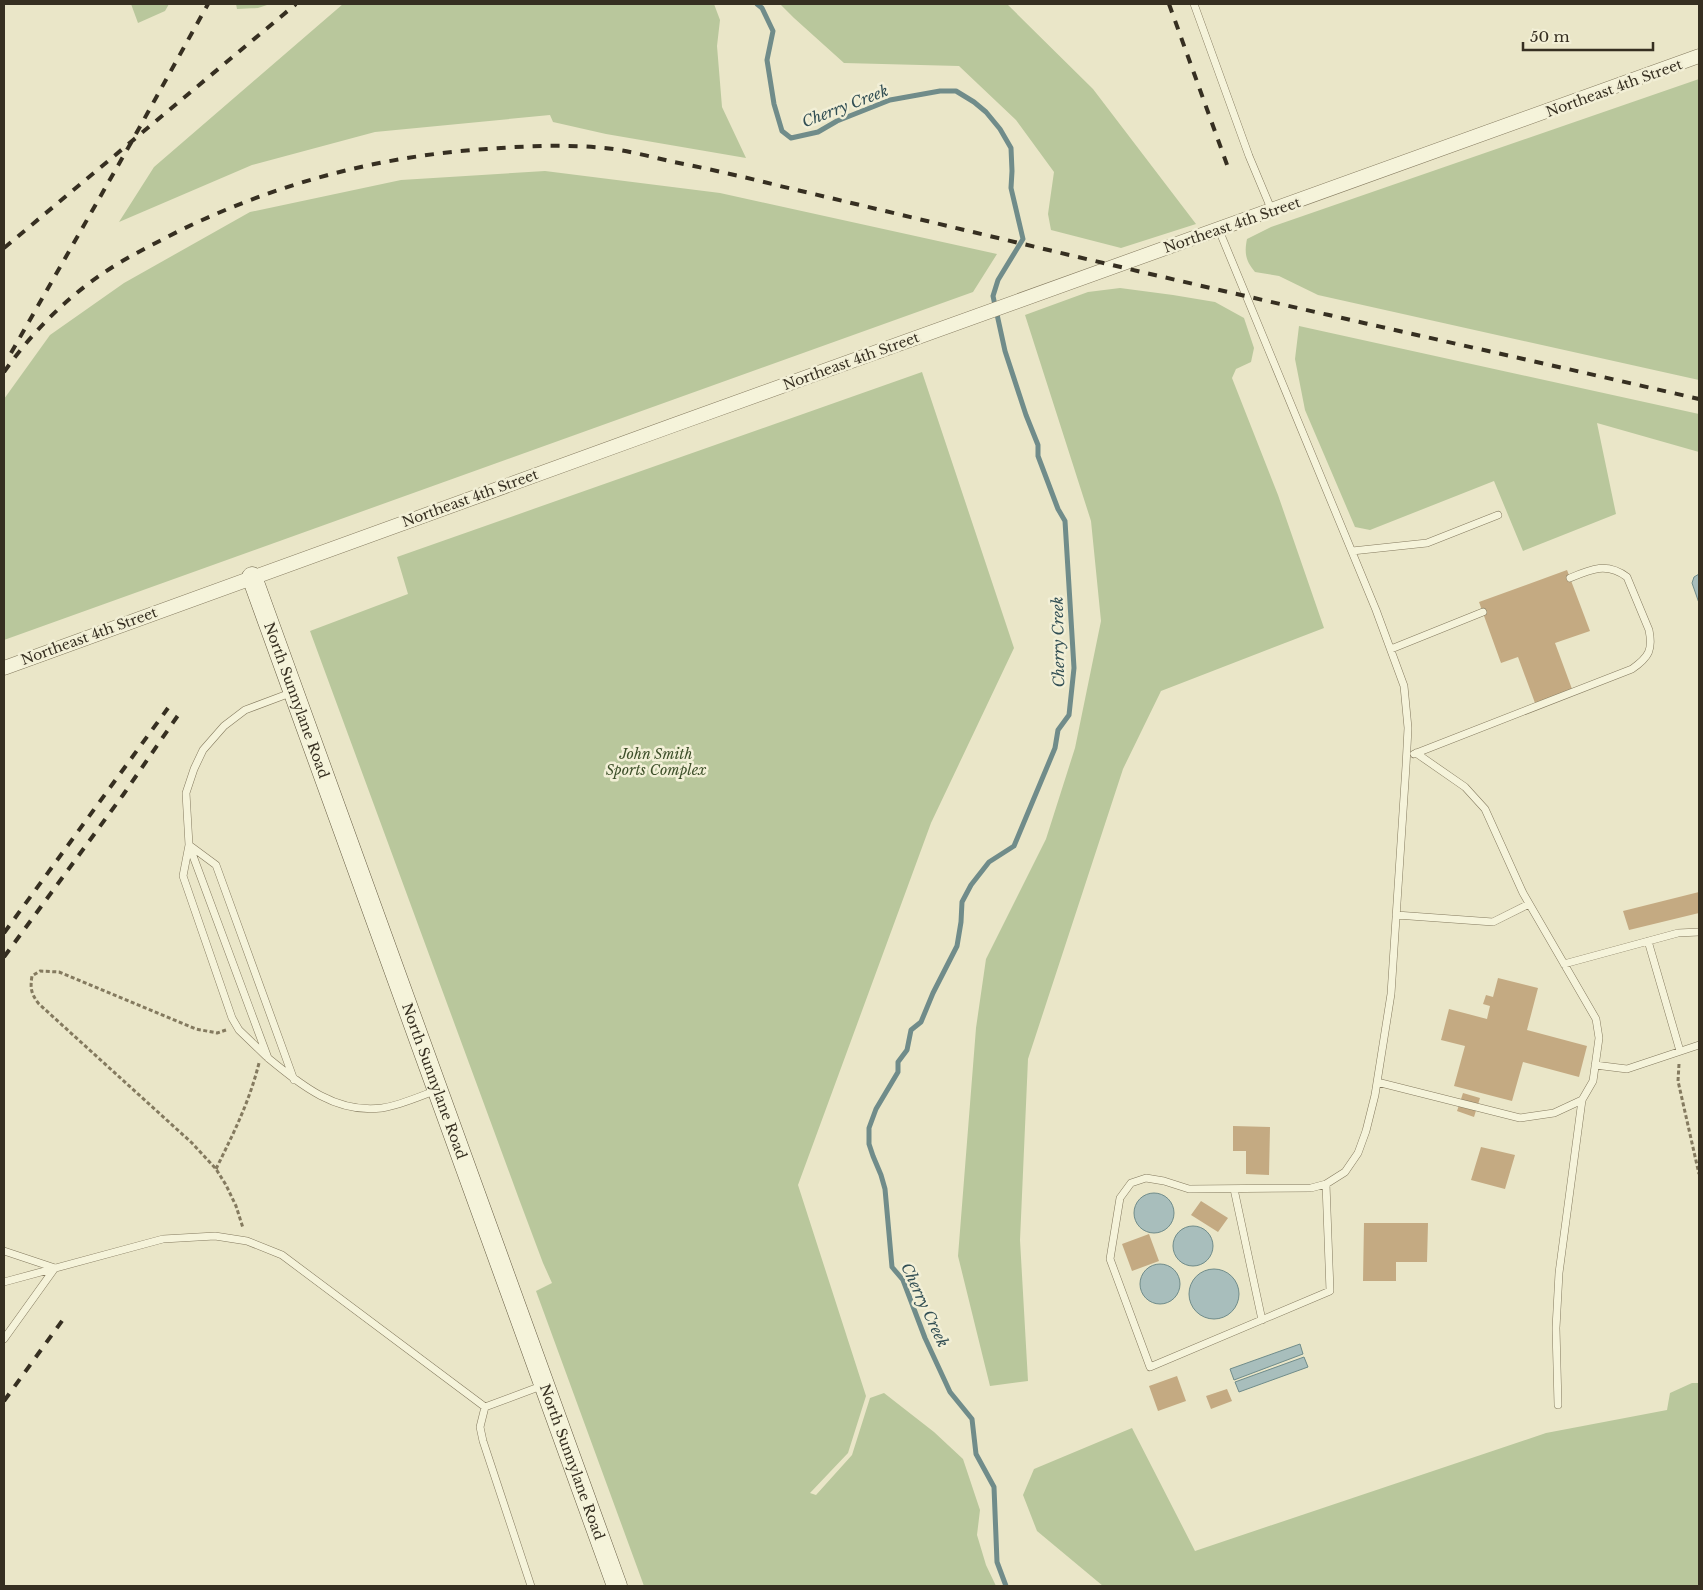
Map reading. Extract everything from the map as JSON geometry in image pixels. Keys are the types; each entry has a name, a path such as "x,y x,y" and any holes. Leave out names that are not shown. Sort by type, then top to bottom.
{"street":[{"name":"Northeast 4th Street","path":"4,668 1699,56"},
{"name":"North Sunnylane Road","path":"252,577 617,1586"}],"lane":[{"path":"1194,4 1249,156 1272,211"},
{"path":"1219,230 1391,649 1404,686 1408,728 1407,757 1391,994 1377,1082 1366,1131 1358,1153 1345,1172 1326,1184 1311,1188 1189,1189 1164,1181 1146,1178 1131,1183 1120,1198 1110,1259 1150,1367 1330,1291 1326,1184"},
{"path":"1352,551 1427,544 1498,515"},
{"path":"1407,757 1632,669 1643,661 1652,646 1649,630 1627,577 1621,572 1604,568 1593,568 1570,578"},
{"path":"1391,649 1483,612"},
{"path":"293,692 245,710 224,726 204,750 194,769 186,793 189,845 183,876 232,1018 237,1026 268,1058 295,1080 321,1097 339,1104 361,1108 382,1108 438,1090"},
{"path":"1416,753 1465,788 1485,809 1529,904 1596,1019 1599,1038 1593,1082 1582,1100 1558,1273 1556,1328 1558,1405"},
{"path":"189,845 268,1058"},
{"path":"189,845 216,865 295,1080"},
{"path":"1396,915 1493,922 1529,904"},
{"path":"1564,964 1678,933 1699,932"},
{"path":"1648,941 1680,1051"},
{"path":"1595,1065 1627,1069 1699,1045"},
{"path":"1377,1082 1520,1118 1554,1113 1582,1100"},
{"path":"1234,1189 1262,1320"},
{"path":"4,1282 163,1239 215,1236 247,1241 282,1255 485,1407"},
{"path":"4,1251 55,1268"},
{"path":"4,1339 55,1268"},
{"path":"485,1407 544,1385"},
{"path":"485,1407 480,1427 482,1441 531,1586"}],"path":[{"path":"237,1026 217,1033 210,1033 196,1029 59,972 40,972 32,976 30,986 32,995 38,1004 192,1143 216,1168 236,1206 247,1241"},
{"path":"216,1168 242,1117 252,1090 262,1051"},
{"path":"1680,1051 1678,1081 1699,1174"}],"green space":[{"path":"131,4 169,4 165,11 138,23"},
{"path":"236,4 270,4 258,8 237,9"},
{"path":"343,4 714,4 720,20 717,46 722,107 746,158 606,134 553,122 550,115 375,132 252,165 119,222 154,167"},
{"path":"780,4 1007,4 1093,89 1196,224 1121,248 1051,230 1048,214 1054,172 1016,120 959,66 844,63"},
{"path":"1699,79 1699,380 1318,295 1279,276 1255,272 1248,261 1246,253 1247,239 1271,227"},
{"path":"545,171 720,193 997,254 973,292 4,640 4,399 50,335 124,283 250,212 401,180"},
{"path":"1120,288 1215,302 1244,318 1254,348 1251,362 1236,369 1232,378 1278,495 1324,628 1161,691 1123,769 1028,1059 1020,1240 1028,1381 990,1386 958,1256 976,1028 986,959 1046,839 1075,748 1101,621 1091,521 1025,315 1088,292"},
{"path":"1299,326 1699,414 1699,452 1597,423 1616,514 1523,551 1494,481 1370,530 1355,527 1305,410 1295,359"},
{"name":"John Smith Sports Complex","path":"922,372 1014,648 931,823 798,1185 866,1396 848,1453 810,1493 816,1495 852,1455 870,1398 884,1393 934,1432 963,1459 980,1510 977,1535 986,1565 996,1586 644,1586 536,1291 552,1283 519,1199 310,631 408,594 397,557"},
{"path":"1692,1383 1699,1383 1699,1586 1103,1586 1037,1531 1023,1495 1034,1469 1132,1428 1195,1551 1546,1433 1667,1410 1670,1393"}],"water":[{"path":"1699,574 1699,603 1692,583 1694,577"},
{"path":"1158,1193 1165,1196 1171,1202 1174,1213 1173,1221 1165,1230 1158,1233 1150,1233 1143,1230 1135,1221 1134,1209 1137,1202 1146,1194"},
{"path":"1197,1226 1204,1229 1210,1235 1213,1246 1212,1254 1204,1263 1197,1266 1189,1266 1182,1263 1174,1254 1173,1242 1176,1235 1185,1227"},
{"path":"1164,1264 1171,1267 1177,1273 1180,1284 1179,1292 1171,1301 1164,1304 1156,1304 1149,1301 1141,1292 1140,1280 1143,1273 1152,1265"},
{"path":"1214,1269 1228,1273 1235,1280 1239,1294 1235,1308 1228,1315 1214,1319 1200,1315 1193,1308 1189,1294 1193,1280 1200,1273"},
{"path":"1300,1344 1303,1354 1234,1380 1230,1369"},
{"path":"1304,1357 1308,1367 1239,1392 1235,1382"}],"building":[{"path":"1567,570 1590,631 1555,643 1572,689 1535,703 1518,657 1501,663 1479,602"},
{"path":"1699,892 1699,913 1629,930 1623,911"},
{"path":"1498,978 1538,988 1527,1030 1587,1046 1579,1077 1523,1062 1512,1101 1454,1086 1465,1046 1441,1040 1449,1009 1487,1019 1490,1006 1483,1004 1486,995 1493,997"},
{"path":"1463,1093 1480,1098 1474,1117 1457,1111"},
{"path":"1233,1126 1270,1127 1269,1175 1246,1174 1246,1151 1233,1151"},
{"path":"1481,1147 1515,1155 1505,1189 1471,1180"},
{"path":"1201,1201 1228,1218 1218,1232 1191,1215"},
{"path":"1364,1223 1428,1223 1427,1262 1396,1262 1396,1281 1363,1281"},
{"path":"1149,1234 1159,1261 1132,1271 1122,1244"},
{"path":"1177,1376 1186,1401 1158,1411 1149,1386"},
{"path":"1227,1389 1232,1401 1211,1409 1206,1396"}],"waterway":[{"name":"Cherry Creek","path":"757,4 762,8 773,31 767,60 774,104 782,131 791,138 818,132 837,121 890,100 940,91 956,91 986,112 1000,129 1011,148 1011,188 1023,239 998,280 993,296 1005,351 1038,445 1038,456 1058,509 1065,521 1074,668 1069,715 1058,730 1055,748 1014,846 989,862 971,885 962,902 957,946 933,993 921,1022 911,1030 907,1050 898,1062 898,1072 876,1109 869,1128 869,1144 885,1189 892,1267 903,1280 925,1338 950,1392 972,1419 976,1454 994,1487 997,1562 1006,1586"}],"railway":[{"path":"11,353 208,4"},
{"path":"4,248 296,4"},
{"path":"1169,4 1230,173"},
{"path":"4,372 47,320 85,286 137,253 214,215 289,186 328,175 406,158 516,147 560,146 621,150 727,173 1185,282 1699,399"},
{"path":"4,933 168,708"},
{"path":"4,957 123,795 181,711"},
{"path":"4,1401 67,1314"}]}
